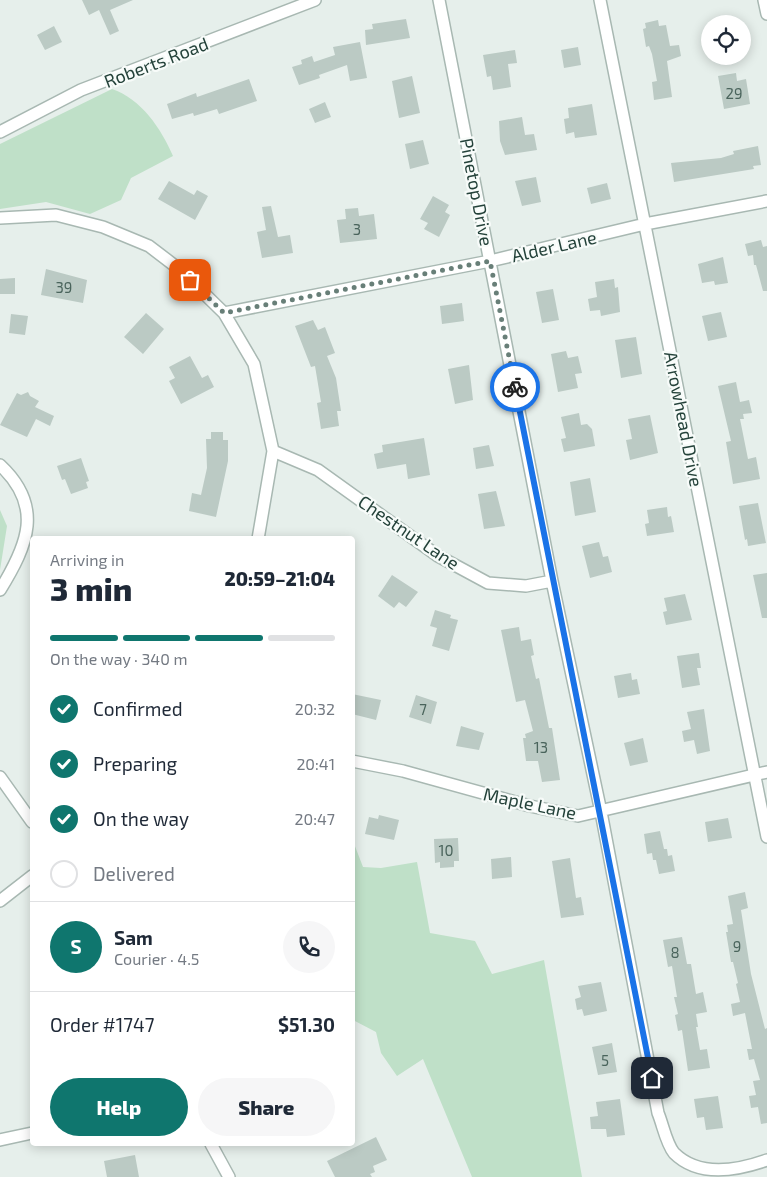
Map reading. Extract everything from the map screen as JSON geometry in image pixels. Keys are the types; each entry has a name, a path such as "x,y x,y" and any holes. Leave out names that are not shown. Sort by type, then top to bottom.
{"street":[{"name":"Roberts Road","path":"0,132 81,90 315,0"},
{"name":"Pinetop Drive","path":"439,0 552,581 601,812 658,1113 673,1152 692,1169 713,1172 738,1170 767,1160"},
{"name":"Arrowhead Drive","path":"600,0 767,837"},
{"path":"764,0 767,14"},
{"name":"Alder Lane","path":"224,313 490,261 645,224 767,201"},
{"path":"0,218 56,215 103,227 149,246 179,269 224,313 254,364 273,451 259,536"},
{"name":"Chestnut Lane","path":"273,451 318,470 438,556 488,583 526,586 552,581"},
{"path":"0,465 15,479 26,506 28,528 19,556 0,590"},
{"name":"Maple Lane","path":"355,762 403,771 530,806 578,816 767,772"},
{"path":"0,777 30,819"},
{"path":"0,901 30,878"},
{"path":"0,1140 30,1133"},
{"path":"212,1146 229,1177"}],"green space":[{"path":"112,89 141,107 156,125 173,156 131,178 121,200 90,214 46,202 0,209 0,144"},
{"path":"0,510 7,526 0,570"},
{"path":"355,846 363,867 381,868 417,862 430,933 475,941 492,974 544,960 582,1177 472,1177 423,1059 397,1076 381,1053 376,1032 355,1021"}],"building":[{"path":"82,0 133,0 110,10 119,31 110,35 99,10 89,15"},
{"path":"406,19 410,38 366,45 365,30 373,29 372,24"},
{"path":"658,20 659,26 666,25 670,46 679,45 681,56 667,61 672,97 654,100 652,82 657,81 652,54 649,46 646,47 643,29 646,28 645,23"},
{"path":"54,26 62,42 45,50 37,35"},
{"path":"360,42 367,78 350,81 347,65 319,75 320,78 299,85 292,67 302,64 301,60 312,56 314,62 335,55 333,47"},
{"path":"578,47 581,65 564,68 561,50"},
{"path":"515,50 517,63 508,64 511,87 493,90 491,76 487,77 483,55"},
{"path":"736,73 737,81 746,79 750,104 724,109 718,76"},
{"path":"412,76 420,113 399,118 392,81"},
{"path":"249,79 257,101 219,114 217,109 194,116 193,113 172,119 167,104 196,93 197,97"},
{"path":"325,102 331,117 315,123 309,109"},
{"path":"592,104 597,135 575,138 574,132 566,134 564,119 569,118 568,108"},
{"path":"522,117 525,135 534,134 537,150 505,155 500,141 499,121"},
{"path":"423,140 429,164 410,169 405,144"},
{"path":"758,146 761,165 753,166 754,169 674,182 671,163 721,158 734,154 733,151"},
{"path":"536,177 541,202 522,206 515,181"},
{"path":"169,181 194,195 197,190 208,196 195,220 158,199"},
{"path":"607,183 611,199 591,204 587,188"},
{"path":"433,196 449,205 445,212 450,215 439,237 424,229 428,223 420,219"},
{"path":"271,206 278,237 290,235 293,253 262,258 257,232 266,230 262,207"},
{"path":"358,208 359,216 374,214 377,239 340,243 337,220 346,219 345,209"},
{"path":"761,240 763,247 767,246 767,291 763,291 756,265 754,265 753,255 748,256 745,244"},
{"path":"723,257 728,283 715,285 714,281 702,283 698,264"},
{"path":"46,269 87,280 83,303 41,295"},
{"path":"15,278 15,294 0,294 0,279"},
{"path":"614,279 615,288 618,287 620,312 601,316 600,310 590,311 588,299 597,297 595,282"},
{"path":"553,289 559,320 542,323 536,292"},
{"path":"462,303 464,321 442,324 440,306"},
{"path":"721,312 727,337 708,341 702,316"},
{"path":"146,313 164,329 143,354 124,337"},
{"path":"11,314 28,316 25,335 9,333"},
{"path":"313,320 318,330 325,327 335,353 327,356 336,378 341,411 337,411 339,426 321,429 317,403 321,402 315,366 311,367 295,326"},
{"path":"636,337 642,374 621,378 615,340"},
{"path":"566,351 568,358 578,356 582,373 575,374 578,388 558,392 551,354"},
{"path":"190,356 202,378 208,375 214,387 181,404 169,381 175,378 169,367"},
{"path":"469,365 473,400 455,404 448,369"},
{"path":"736,382 740,402 749,400 752,413 743,414 744,419 740,419 748,459 756,457 760,479 733,484 726,442 731,441 718,386"},
{"path":"28,392 30,396 39,401 35,407 54,416 50,426 36,419 27,437 0,425 17,393 21,395"},
{"path":"579,413 581,425 587,424 592,429 595,446 564,452 561,439 566,438 561,417"},
{"path":"650,415 658,453 630,460 626,440 632,439 628,419"},
{"path":"211,432 223,432 223,440 228,440 228,461 216,517 189,511 192,493 201,495 207,468 206,439 211,439"},
{"path":"424,438 430,475 408,479 406,464 377,469 374,454 383,452 382,445"},
{"path":"489,445 494,466 476,469 473,448"},
{"path":"81,458 89,481 86,482 88,488 71,494 65,479 62,480 57,466"},
{"path":"590,478 596,512 575,516 570,482"},
{"path":"496,491 505,526 484,529 478,494"},
{"path":"758,503 766,543 748,546 747,539 745,540 739,506"},
{"path":"667,507 668,517 671,516 674,532 647,536 645,524 649,523 647,510"},
{"path":"599,542 603,557 608,556 612,572 590,578 582,546"},
{"path":"767,573 767,618 762,618 753,575"},
{"path":"392,575 418,592 406,607 399,602 394,608 378,596"},
{"path":"685,594 692,620 666,625 663,612 667,611 664,598"},
{"path":"435,610 451,615 450,618 458,620 449,651 432,646 437,628 430,626"},
{"path":"519,627 521,641 531,639 534,655 531,656 536,679 539,678 549,728 552,728 560,780 542,782 538,761 526,761 523,738 526,738 525,734 533,731 525,700 516,702 501,630"},
{"path":"699,653 701,668 697,668 700,685 682,688 677,656"},
{"path":"631,673 632,680 637,679 640,694 618,698 614,676"},
{"path":"355,695 381,700 376,720 355,715"},
{"path":"416,695 437,702 431,724 409,717"},
{"path":"704,709 710,751 697,754 694,740 684,742 682,731 691,729 687,712"},
{"path":"461,726 484,733 479,750 456,746"},
{"path":"643,738 648,762 630,766 624,743"},
{"path":"379,815 399,820 394,840 365,834 369,817 378,819"},
{"path":"728,818 732,838 708,842 705,822"},
{"path":"660,831 664,849 667,849 668,856 672,855 675,871 659,874 656,860 653,860 652,853 647,854 644,834"},
{"path":"458,838 459,861 454,861 454,867 440,868 440,862 435,863 434,839"},
{"path":"511,857 512,877 492,879 491,859"},
{"path":"570,858 576,898 581,897 584,915 561,918 552,861"},
{"path":"745,892 748,908 741,910 751,974 765,1029 767,1028 767,1123 761,1124 758,1107 751,1108 749,1096 756,1095 753,1081 760,1080 754,1059 749,1060 747,1049 752,1049 745,1013 733,1016 731,1004 740,1002 736,984 738,983 733,962 731,962 726,932 728,932 727,925 733,924 728,896"},
{"path":"682,937 687,964 691,964 696,994 703,992 707,1012 696,1014 698,1027 696,1027 700,1050 707,1049 710,1068 688,1071 682,1030 678,1031 675,1015 678,1014 674,997 677,997 672,966 668,967 663,940"},
{"path":"601,982 607,1011 584,1016 582,1009 577,1010 575,999 581,997 578,986"},
{"path":"612,1043 617,1072 598,1075 592,1047"},
{"path":"718,1096 723,1128 706,1130 704,1117 697,1118 694,1099"},
{"path":"620,1099 625,1135 607,1137 606,1129 591,1129 590,1117 598,1116 596,1102"},
{"path":"376,1137 387,1160 373,1166 375,1172 370,1174 372,1177 335,1177 327,1161"},
{"path":"135,1155 139,1177 107,1177 104,1161"}],"way so far":[{"path":"190,280 224,313 490,261 515,387"}],"route":[{"path":"515,387 552,581 601,812 652,1078"}]}
